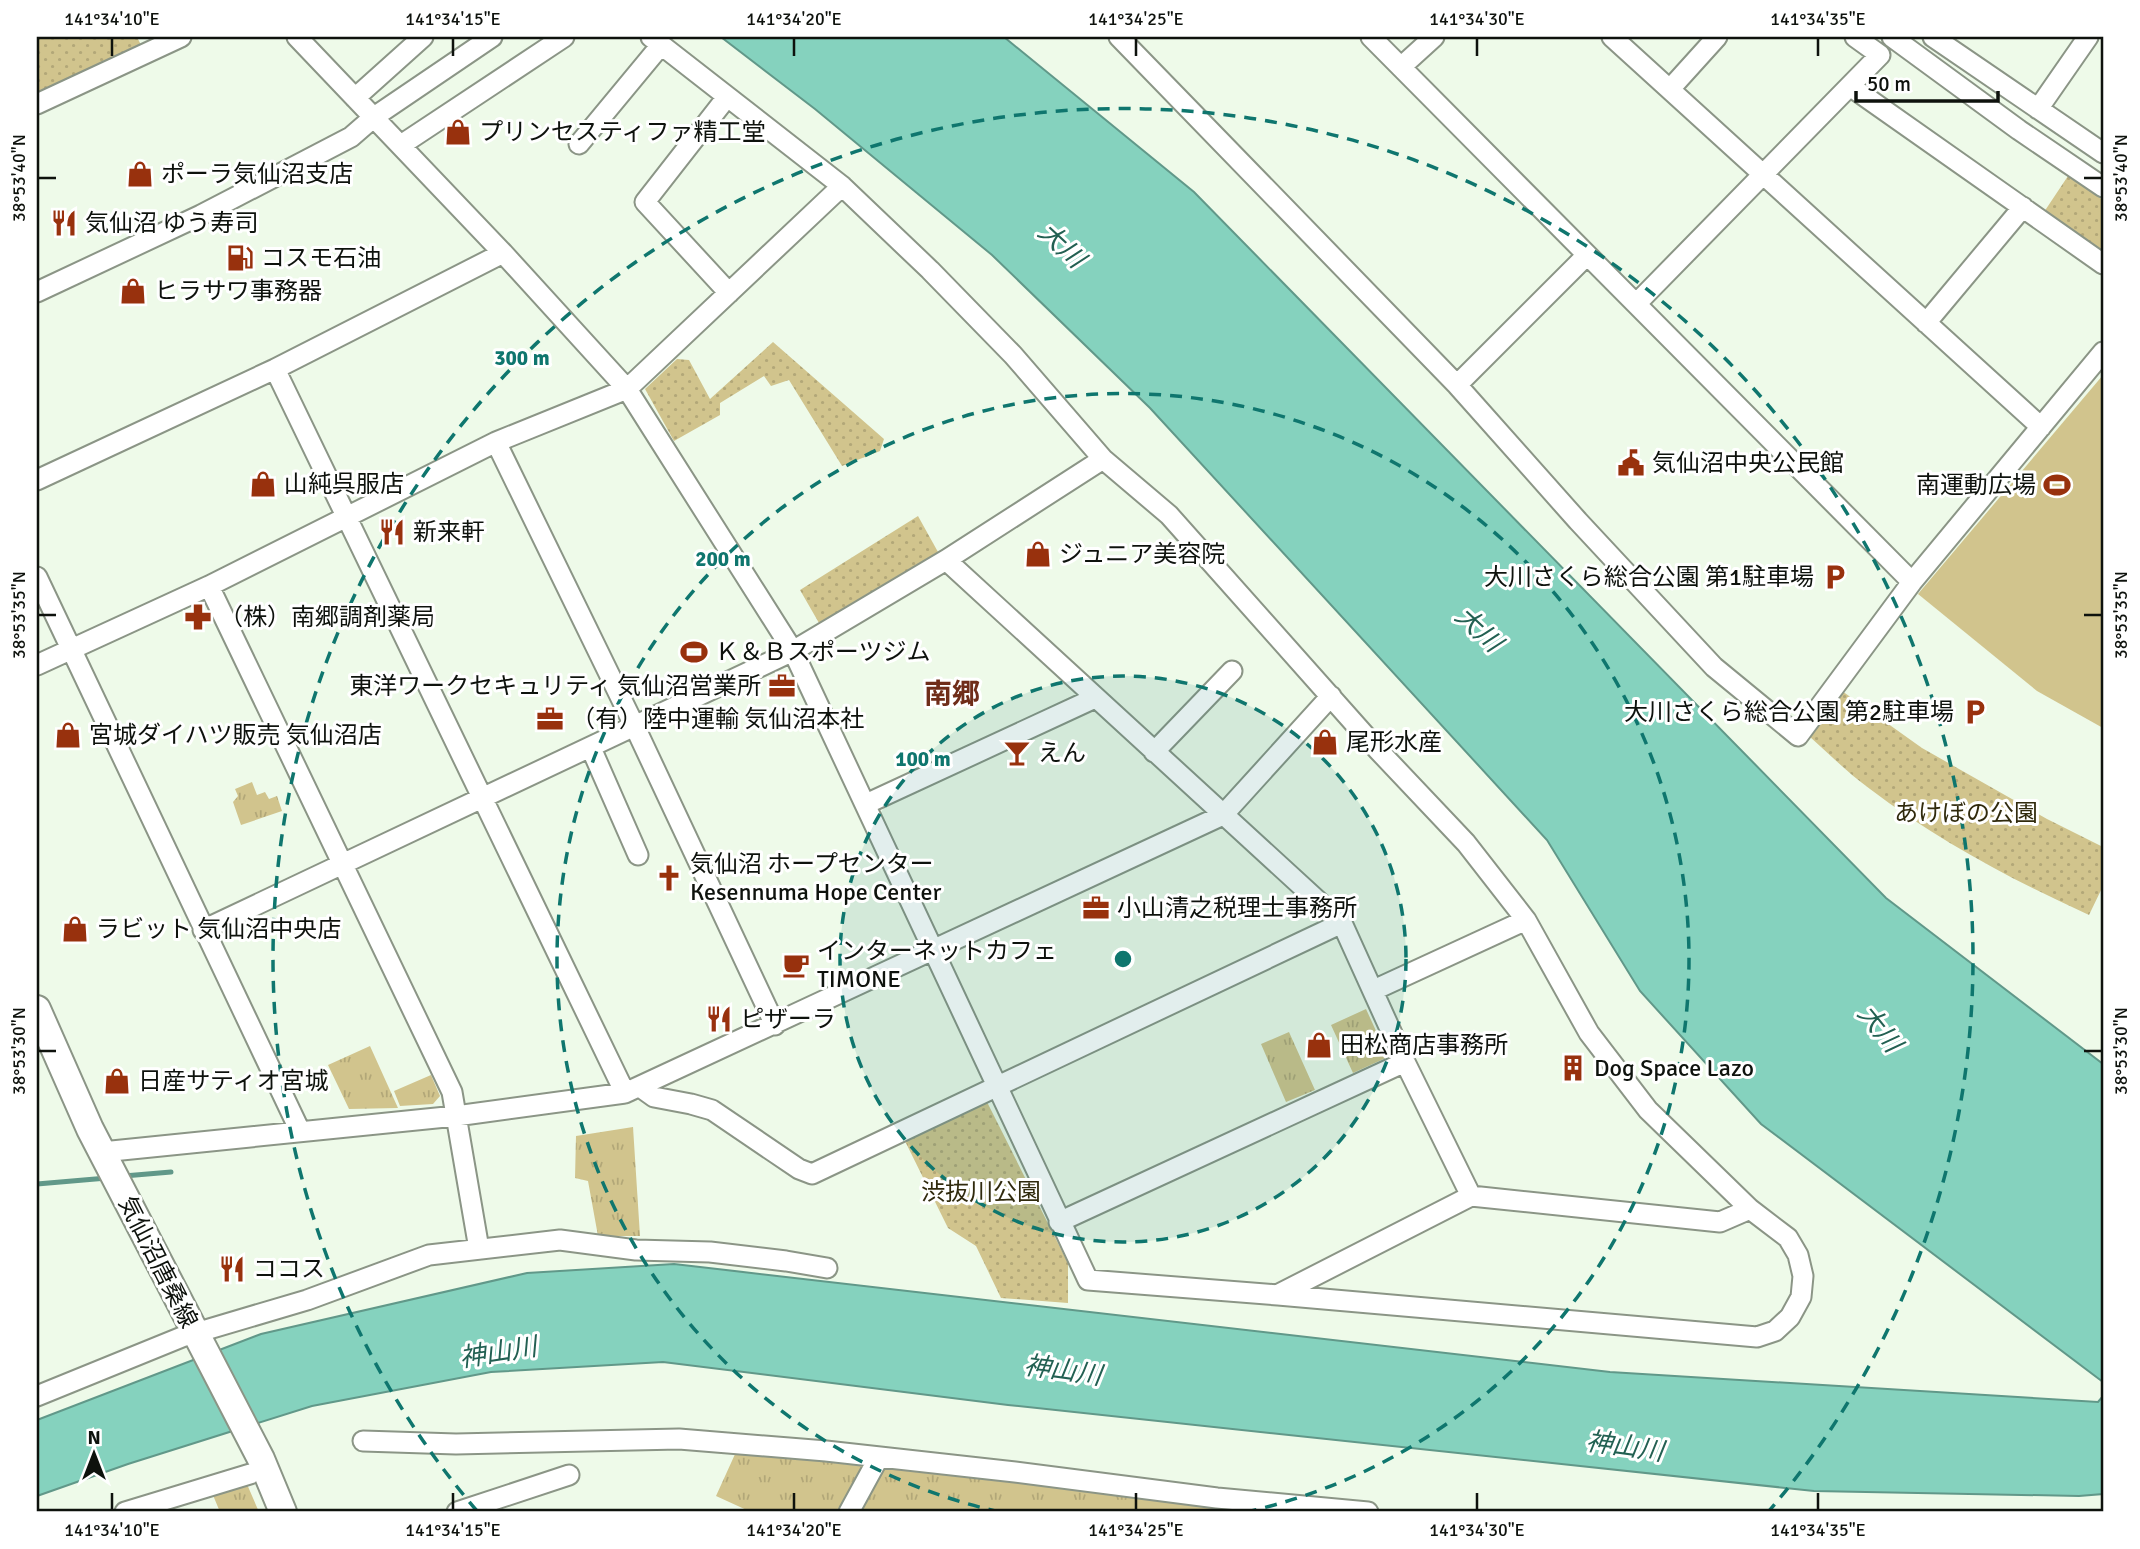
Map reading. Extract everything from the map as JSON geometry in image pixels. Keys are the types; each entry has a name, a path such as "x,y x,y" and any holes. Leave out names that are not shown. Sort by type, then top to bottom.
{"main road":[{"name":"気仙沼唐桑線","path":"37,1009 102,1152 199,1340 256,1466 283,1512"}],"street":[{"path":"37,104 144,45 181,37"},
{"path":"297,37 503,253 627,389 793,651 1088,1280 1278,1294 1757,1337 1775,1331 1790,1317 1801,1297 1803,1276 1798,1255 1788,1238 1749,1209 1648,1110 1589,1033 1526,920 1466,843 1378,750 1169,515 1103,459 1004,345 930,270 842,186 656,41 579,144"},
{"path":"355,98 423,37"},
{"path":"37,292 303,164 351,137 374,117 492,37"},
{"path":"401,145 564,37"},
{"path":"1371,37 1912,582"},
{"path":"1401,66 1434,37"},
{"path":"1612,37 2041,428"},
{"path":"1670,89 1717,37"},
{"path":"1637,303 1880,55 1855,37"},
{"path":"1892,37 2019,130 2103,187"},
{"path":"1933,37 2103,144"},
{"path":"1947,37 2103,153"},
{"path":"2040,106 2088,37"},
{"path":"1128,40 1457,385 1714,667 1798,736 1912,582 2103,352"},
{"path":"1850,86 2103,264"},
{"path":"727,97 645,202 729,293"},
{"path":"37,665 209,586 496,442 627,389 842,186"},
{"path":"1926,323 2023,207"},
{"path":"37,480 275,369 503,253"},
{"path":"1457,385 1587,255"},
{"path":"275,369 482,800 633,1090 712,1110 799,1169 812,1174 1342,923"},
{"path":"496,442 635,727 775,1026"},
{"path":"203,930 793,651 946,560 1103,459"},
{"path":"946,560 1342,923 1405,1062 1471,1196"},
{"path":"37,577 300,1131"},
{"path":"209,586 453,1092 479,1249"},
{"path":"1154,752 1232,671"},
{"path":"102,1152 456,1116 633,1090 1223,815 1331,696"},
{"path":"866,804 1096,698"},
{"path":"591,748 638,855"},
{"path":"1374,990 1526,920"},
{"path":"1059,1222 1405,1062"},
{"path":"1278,1294 1471,1196 1720,1222 1749,1209"},
{"path":"37,1396 199,1340 429,1255 560,1240 636,1250 710,1252 827,1268"},
{"path":"363,1441 456,1444 678,1438 1015,1472 1202,1504 1368,1512"},
{"path":"849,1512 879,1457"},
{"path":"125,1512 256,1466"},
{"path":"457,1512 569,1475"}],"green space":[{"path":"37,37 137,37 144,51 37,101"},
{"path":"2068,176 2103,200 2103,255 2042,215"},
{"path":"773,342 884,439 880,451 842,466 789,380 771,386 764,376 720,403 720,415 674,441 645,389 677,359 689,360 710,399"},
{"name":"南運動広場","path":"2103,375 2103,728 2037,691 1918,594"},
{"path":"918,516 938,552 819,623 800,590"},
{"name":"あけぼの公園","path":"1842,691 1922,748 2047,819 2103,847 2103,886 2089,915 2032,888 1948,842 1862,783 1809,736"},
{"path":"252,782 257,795 265,792 269,799 277,796 282,811 241,825 233,802 238,796 235,789"},
{"path":"1366,1009 1388,1057 1353,1073 1331,1025"},
{"path":"1289,1032 1315,1090 1286,1102 1261,1044"},
{"path":"370,1046 398,1108 349,1109 328,1065"},
{"path":"431,1075 440,1096 433,1104 400,1106 394,1091"},
{"name":"渋抜川公園","path":"987,1102 1068,1263 1068,1303 1001,1298 976,1246 948,1228 902,1135"},
{"path":"633,1127 640,1236 598,1236 588,1181 575,1178 576,1136"},
{"path":"736,1452 1276,1512 751,1512 716,1496"},
{"path":"243,1475 259,1512 220,1512 210,1488"}],"water":[{"name":"大川","path":"721,37 1004,37 1194,192 1886,898 2103,1064 2103,1382 1761,1124 1640,991 1547,840 1150,408 992,255 815,109"},
{"name":"神山川","path":"674,1264 1610,1372 2098,1402 2103,1396 2103,1494 2079,1496 1814,1491 1008,1405 663,1362 491,1372 312,1406 128,1464 37,1496 37,1420 261,1334 527,1273"}],"waterway":[{"path":"124,1176 171,1172"},
{"path":"37,1184 107,1178"}],"place":[{"name":"プリンセスティファ精工堂","path":"458,132"},
{"name":"ポーラ気仙沼支店","path":"140,174"},
{"name":"気仙沼 ゆう寿司","path":"64,223"},
{"name":"コスモ石油","path":"240,258"},
{"name":"ヒラサワ事務器","path":"133,291"},
{"name":"気仙沼中央公民館","path":"1631,463"},
{"name":"山純呉服店","path":"263,484"},
{"name":"南運動広場","path":"2057,485"},
{"name":"新来軒","path":"392,532"},
{"name":"ジュニア美容院","path":"1038,554"},
{"name":"大川さくら総合公園 第1駐車場","path":"1835,577"},
{"name":"（株）南郷調剤薬局","path":"198,617"},
{"name":"Ｋ＆Ｂスポーツジム","path":"694,652"},
{"name":"東洋ワークセキュリティ 気仙沼営業所","path":"782,686"},
{"name":"大川さくら総合公園 第2駐車場","path":"1975,712"},
{"name":"（有）陸中運輸 気仙沼本社","path":"550,719"},
{"name":"宮城ダイハツ販売 気仙沼店","path":"68,735"},
{"name":"尾形水産","path":"1325,742"},
{"name":"えん","path":"1017,753"},
{"name":"気仙沼 ホープセンター Kesennuma Hope Center","path":"669,878"},
{"name":"小山清之税理士事務所","path":"1096,908"},
{"name":"ラビット 気仙沼中央店","path":"75,929"},
{"name":"インターネットカフェ TIMONE","path":"796,965"},
{"name":"ピザーラ","path":"719,1019"},
{"name":"田松商店事務所","path":"1319,1045"},
{"name":"Dog Space Lazo","path":"1573,1068"},
{"name":"日産サティオ宮城","path":"117,1081"},
{"name":"ココス","path":"232,1269"}],"district":[{"name":"南郷","path":"952,693"}]}
